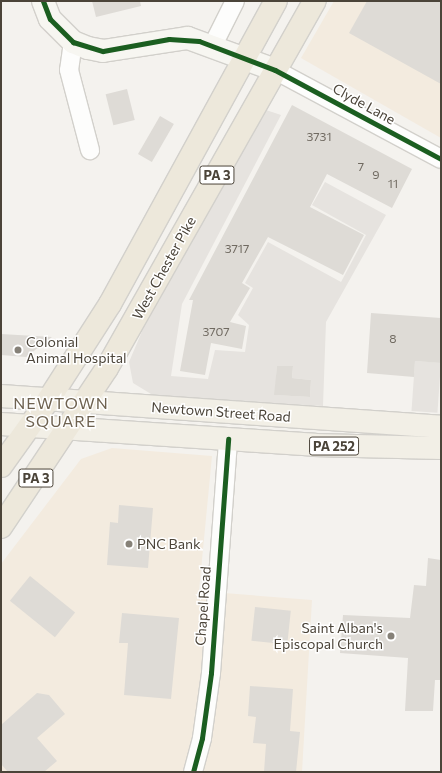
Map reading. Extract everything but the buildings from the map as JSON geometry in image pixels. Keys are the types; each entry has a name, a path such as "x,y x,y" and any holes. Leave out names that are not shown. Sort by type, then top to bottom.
{"highway":[{"name":"PA 3","path":"1,466 49,399 110,304 243,57 276,1"},
{"name":"West Chester Pike","path":"1,527 70,429 87,402 315,1"}],"main road":[{"name":"Newtown Street Road","path":"1,396 441,427"},
{"name":"Newtown Street Road","path":"1,424 228,440 441,448"}],"street":[{"path":"43,1 50,19 73,42 103,51 188,38 275,70"},
{"path":"212,47 235,1"},
{"path":"73,42 69,70 90,150"},
{"name":"Clyde Lane","path":"275,70 441,159"},
{"name":"Chapel Road","path":"193,772 202,738 211,673 228,440"}],"shaded area":[{"path":"334,1 441,1 441,138 301,58"},
{"path":"266,110 281,115 182,304 171,376 208,379 215,350 245,352 249,325 238,315 253,288 245,283 268,242 341,282 366,235 312,205 325,182 386,215 326,322 323,406 156,397 133,383 129,362 143,329","holes":["277,366 293,367 292,378 311,380 310,397 275,395"]},
{"path":"415,361 441,363 437,413 412,411"},
{"path":"112,448 212,456 199,591 312,600 302,772 1,772 1,564 81,459"}],"cycle path":[{"path":"43,1 50,19 73,42 103,51 169,39 199,41 275,70 441,159"},
{"path":"193,772 202,738 211,673 228,439"}],"place":[{"name":"Colonial Animal Hospital","path":"18,350"},
{"name":"PNC Bank","path":"129,544"},
{"name":"Saint Alban's Episcopal Church","path":"391,636"}],"district":[{"name":"NEWTOWN SQUARE","path":"61,412"}]}
